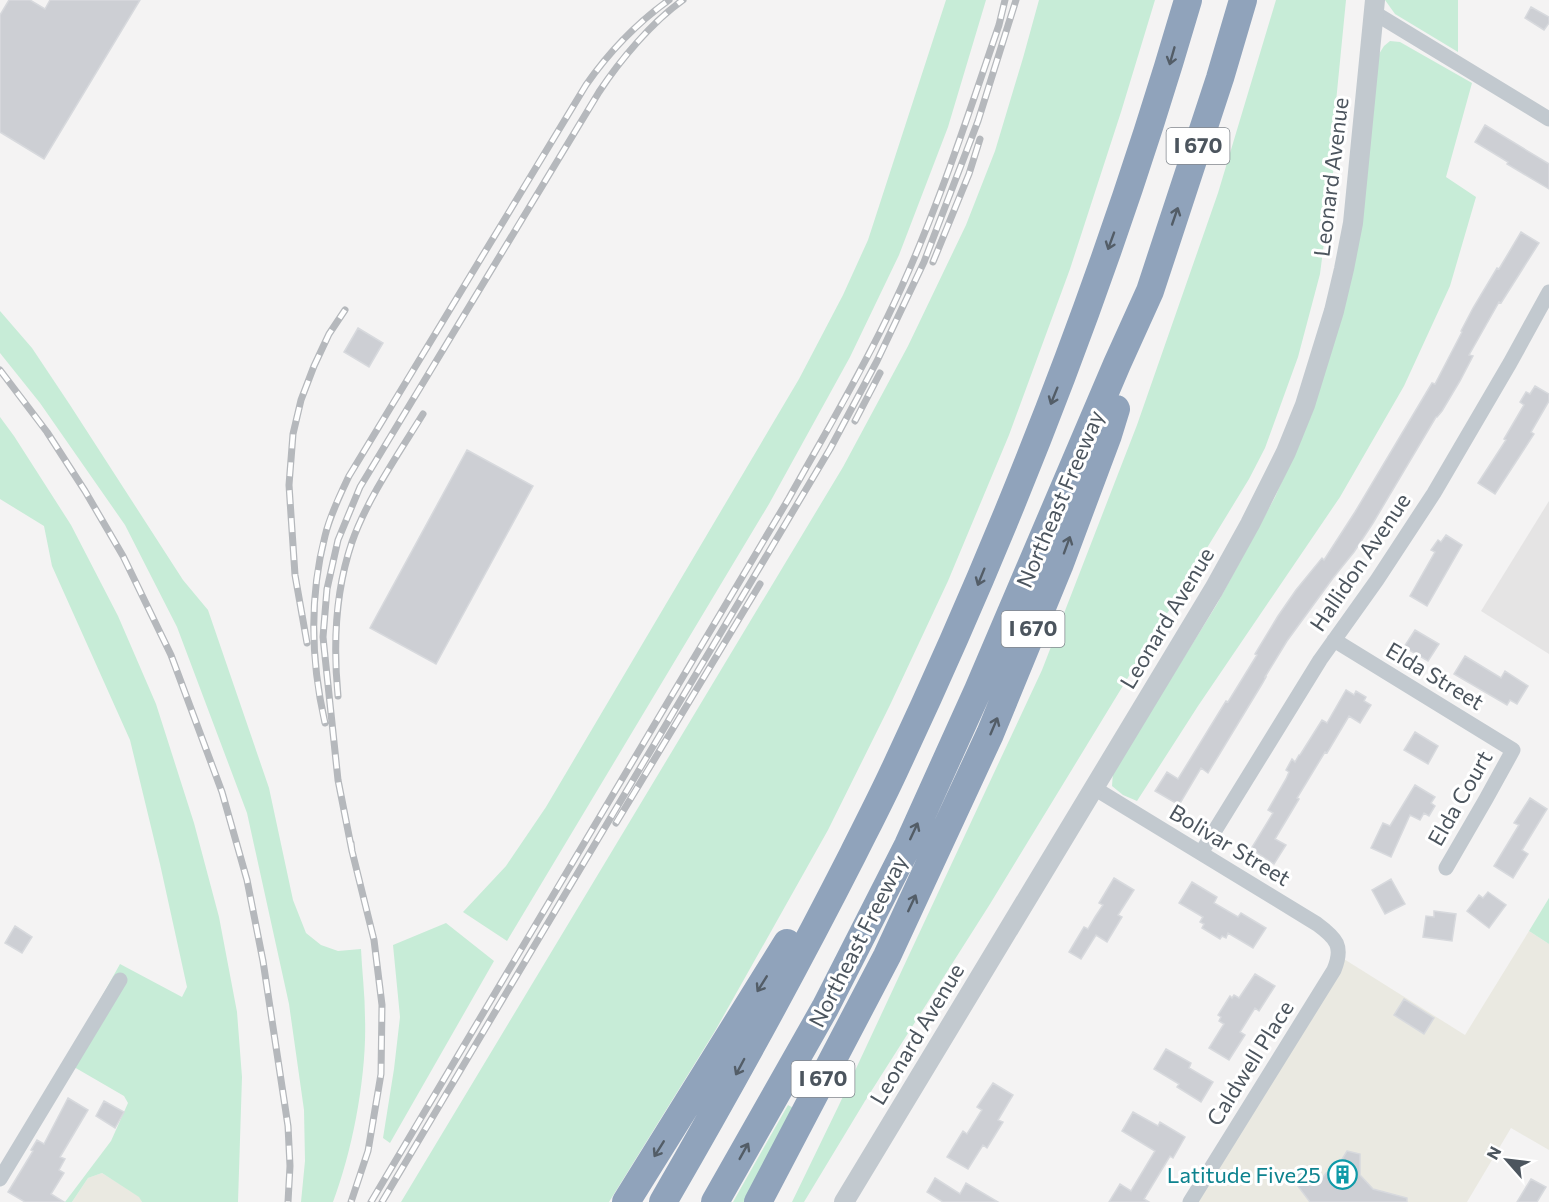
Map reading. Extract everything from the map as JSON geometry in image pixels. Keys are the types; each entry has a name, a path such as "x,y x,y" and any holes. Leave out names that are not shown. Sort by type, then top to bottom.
{"highway":[{"name":"Northeast Freeway","path":"663,1202 732,1083 804,949 893,774 974,595 1076,341 1166,75 1188,0"},
{"name":"Northeast Freeway","path":"715,1202 825,1008 908,844 978,690 1150,291 1217,88 1243,0"},
{"name":"I 670","path":"758,1202 887,956 990,734 1059,566 1108,435 1150,291"},
{"path":"626,1202 893,774"},
{"path":"778,1202 849,1054 887,956"}],"street":[{"path":"1374,6 1549,119"},
{"name":"Leonard Avenue","path":"844,1202 1214,589 1286,452 1305,405 1334,311 1344,269 1353,223 1374,6"},
{"name":"Hallidon Avenue","path":"1202,853 1320,660 1377,580 1434,493 1549,292"},
{"name":"Elda Street","path":"1334,640 1513,750"},
{"name":"Elda Court","path":"1446,867 1513,750"},
{"name":"Bolivar Street","path":"1094,788 1317,924 1329,932 1337,945"},
{"name":"Caldwell Place","path":"1191,1202 1334,969 1339,956 1337,945"},
{"path":"0,1179 120,980"}],"shaded area":[{"path":"1549,501 1549,654 1481,611"},
{"path":"1529,931 1549,944 1549,1150 1511,1128 1467,1202 1185,1202 1336,954 1465,1035"},
{"path":"102,1173 140,1197 142,1202 72,1202 88,1178"}],"green space":[{"path":"946,0 986,0 948,127 899,255 850,357 769,504 507,941 463,912 506,866 546,807 799,379 843,295 868,240"},
{"path":"1039,0 1155,0 1070,269 1009,435 948,581 828,830 715,1031 609,1202 401,1202 843,467 908,346 966,225 995,151"},
{"path":"1276,0 1346,0 1335,112 1334,165 1320,274 1298,357 1265,448 1249,479 990,904 804,1202 792,1202 1042,670 1137,425 1218,193"},
{"path":"1385,0 1458,0 1458,52 1395,14"},
{"path":"1390,41 1400,42 1472,83 1446,177 1476,197 1450,286 1404,386 1340,497 1198,706 1137,801 1123,795 1112,786 1113,772 1217,604 1275,497 1300,441 1364,203 1379,54"},
{"path":"0,311 32,348 183,580 208,610 269,788 293,900 306,933 321,945 338,951 361,949 365,1001 364,1063 347,1159 333,1202 301,1202 305,1161 304,1110 289,1004 247,813 177,627 125,525 40,403 0,353"},
{"path":"0,417 71,525 118,616 156,704 194,823 219,917 237,1012 242,1077 238,1202 142,1202 139,1197 102,1173 88,1178 72,1202 65,1202 111,1141 128,1103 124,1096 74,1067 67,1059 120,964 182,997 187,987 130,740 52,566 44,526 0,499"},
{"path":"1549,898 1549,944 1529,931"},
{"path":"446,923 494,961 390,1143 383,1138 400,1017 393,945"},
{"path":"788,1105 795,1109 746,1202 733,1202"}],"building":[{"path":"9,0 30,0 45,9 50,0 140,0 44,159 0,132 0,15"},
{"path":"1531,7 1549,17 1549,23 1544,30 1525,18"},
{"path":"1485,125 1549,164 1549,189 1475,142"},
{"path":"1521,232 1539,243 1501,303 1499,302 1469,355 1473,356 1460,381 1373,523 1287,641 1208,773 1201,768 1179,805 1155,791 1167,772 1178,779 1257,655 1255,654 1278,616 1322,558 1324,560 1432,383 1435,384 1473,308"},
{"path":"358,328 383,343 369,367 344,352"},
{"path":"1535,386 1549,394 1549,401 1531,432 1534,434 1495,494 1478,483 1506,440 1504,439 1524,405 1520,402 1526,392 1530,394"},
{"path":"467,450 533,486 436,664 370,628"},
{"path":"1446,535 1462,545 1427,606 1410,596 1435,552 1431,550 1438,540 1441,542"},
{"path":"1415,630 1439,644 1428,661 1404,647"},
{"path":"1465,656 1501,678 1505,671 1528,686 1517,704 1510,700 1507,705 1454,674"},
{"path":"1346,690 1354,695 1356,691 1366,697 1364,701 1371,705 1360,723 1349,716 1327,753 1325,752 1275,839 1286,845 1274,864 1251,849 1273,813 1268,810 1286,779 1289,772 1286,770 1292,759 1295,762 1322,720 1327,723"},
{"path":"1415,732 1438,746 1428,764 1404,750"},
{"path":"1415,785 1435,797 1431,803 1435,806 1429,816 1424,813 1420,820 1410,815 1391,857 1371,848 1383,823 1390,826"},
{"path":"1530,798 1547,809 1522,850 1528,854 1513,878 1494,866 1519,825 1514,823"},
{"path":"1114,878 1134,890 1118,915 1122,917 1107,942 1096,935 1081,959 1069,952 1084,927 1088,929 1103,905 1099,903"},
{"path":"1391,879 1405,904 1385,914 1372,890"},
{"path":"1192,882 1217,897 1214,903 1238,917 1241,913 1266,928 1253,948 1228,933 1226,938 1222,936 1220,939 1202,928 1204,924 1200,922 1203,917 1179,903"},
{"path":"1488,892 1506,905 1489,928 1467,911 1479,895 1483,898"},
{"path":"1434,911 1456,914 1452,941 1423,937 1426,916 1434,917"},
{"path":"15,926 32,937 22,953 5,943"},
{"path":"1255,974 1275,986 1259,1011 1255,1008 1240,1032 1245,1035 1229,1060 1209,1048 1224,1024 1219,1021 1221,1017 1218,1015 1230,996 1232,998 1234,995 1239,998"},
{"path":"1404,999 1434,1018 1424,1034 1394,1015"},
{"path":"1166,1049 1191,1063 1189,1068 1213,1082 1201,1102 1177,1087 1179,1084 1154,1069"},
{"path":"993,1083 1013,1095 998,1120 1003,1122 987,1148 983,1145 968,1169 947,1157 963,1131 967,1134 982,1110 977,1107"},
{"path":"68,1098 88,1110 60,1157 65,1159 59,1170 64,1173 51,1194 64,1202 25,1202 8,1192 33,1151 31,1150 37,1140 44,1144"},
{"path":"104,1101 124,1112 115,1128 96,1116"},
{"path":"1133,1112 1158,1126 1160,1122 1185,1137 1173,1158 1170,1156 1144,1199 1149,1202 1109,1202 1120,1184 1131,1191 1155,1151 1122,1131"},
{"name":"Latitude Five25","path":"1347,1151 1360,1154 1360,1175 1373,1189 1407,1198 1407,1202 1310,1202 1294,1181 1299,1171 1323,1177 1326,1173 1336,1169"},
{"path":"935,1178 960,1194 966,1183 998,1202 943,1202 927,1192"},
{"path":"1531,1179 1546,1187 1537,1202 1517,1202"}],"railway":[{"path":"325,723 315,653 316,583 327,528 349,476 586,85 624,39 669,0"},
{"path":"352,851 338,780 323,637 327,589 338,540 360,487 599,92 637,42 683,0"},
{"path":"371,1202 789,498 864,364 904,282 934,210 999,25 1005,0"},
{"path":"382,1202 830,449 877,361 924,262 978,121 1016,0"},
{"path":"933,262 969,174 980,139"},
{"path":"307,643 295,575 289,485 293,434 301,400 314,366 329,334 345,310"},
{"path":"0,370 47,432 123,556 171,655 222,792 247,880 263,961 288,1126 290,1166 288,1202"},
{"path":"855,421 880,373"},
{"path":"338,696 337,618 346,561 366,509 423,414"},
{"path":"616,823 760,584"},
{"path":"351,843 374,940 382,1005 381,1074 368,1151 351,1202"}],"place":[{"name":"Latitude Five25","path":"1342,1175"}]}
